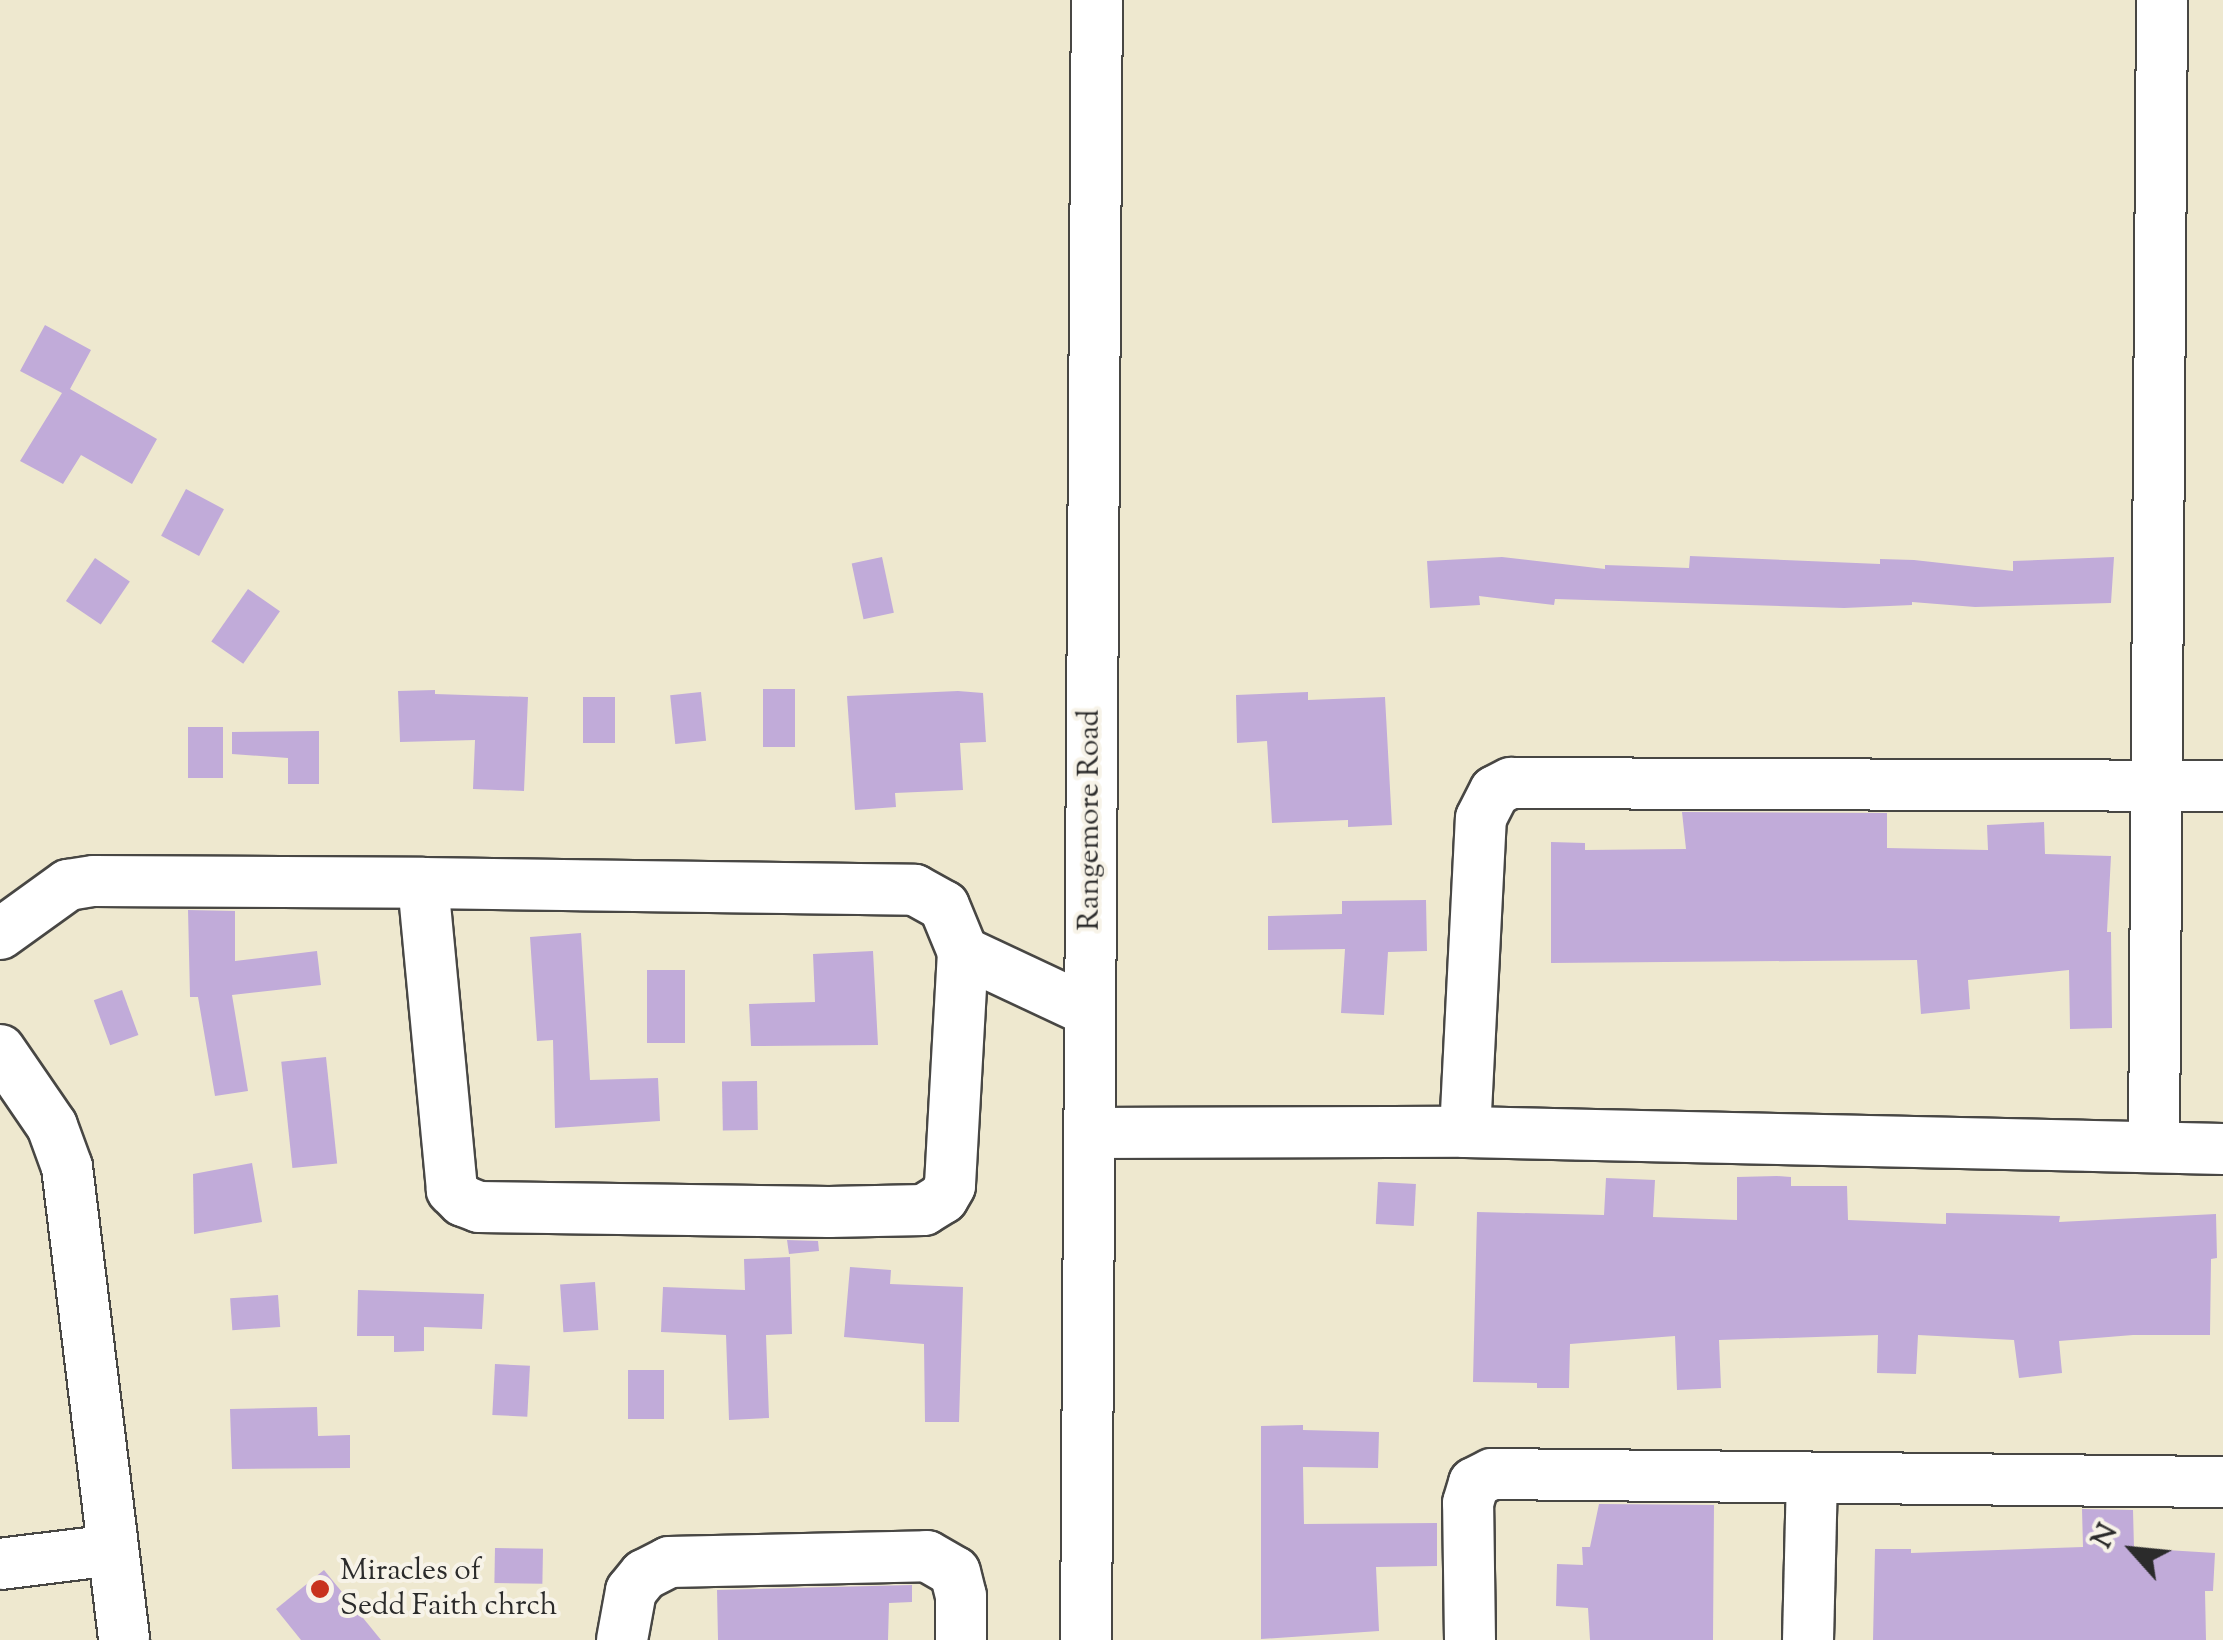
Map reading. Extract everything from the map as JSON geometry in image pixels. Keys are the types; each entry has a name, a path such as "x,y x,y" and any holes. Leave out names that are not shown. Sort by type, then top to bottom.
{"street":[{"name":"Rangemore Road","path":"1086,1640 1097,0"},
{"path":"2154,1146 2162,0"},
{"path":"1465,1132 1481,818 1494,791 1510,783 2223,786"},
{"path":"0,934 68,886 94,882 423,883 915,890 944,906 962,952 950,1186 937,1206 829,1212 479,1207 463,1202 452,1190 423,883"},
{"path":"962,952 1090,1011"},
{"path":"0,1050 52,1126 67,1167 124,1640"},
{"path":"1090,1133 1465,1132 2223,1149"},
{"path":"1470,1640 1468,1503 1474,1483 1492,1474 2223,1482"},
{"path":"1808,1640 1812,1480"},
{"path":"0,1564 112,1550"},
{"path":"622,1640 631,1590 644,1575 669,1562 928,1556 954,1572 961,1596 961,1640"}],"building":[{"path":"45,325 91,350 70,389 157,439 132,484 81,455 63,484 20,461 62,393 20,371"},
{"path":"186,489 224,509 199,556 161,536"},
{"path":"1690,556 1880,564 1880,559 1914,560 2013,571 2013,561 2114,557 2111,603 1975,607 1912,602 1844,608 1555,599 1554,605 1479,596 1480,605 1430,608 1427,561 1502,557 1605,569 1605,565 1689,568"},
{"path":"882,557 894,613 864,619 852,563"},
{"path":"95,558 130,581 101,625 66,601"},
{"path":"248,589 280,611 243,664 211,641"},
{"path":"763,689 795,689 795,747 763,747"},
{"path":"435,690 435,694 528,697 524,791 473,789 475,740 400,742 398,691"},
{"path":"701,692 706,741 675,744 670,695"},
{"path":"1308,692 1308,700 1385,697 1392,825 1348,827 1348,820 1272,823 1267,741 1237,743 1236,695"},
{"path":"983,693 986,742 960,743 963,790 895,793 896,807 855,810 847,696"},
{"path":"583,697 615,697 615,743 583,743"},
{"path":"188,727 223,727 223,778 188,778"},
{"path":"319,731 319,784 288,784 288,758 232,754 232,732"},
{"path":"1682,812 1887,813 1887,848 1988,850 1987,825 2044,822 2045,854 2111,856 2107,932 2111,932 2112,1028 2070,1029 2069,970 1968,980 1970,1009 1921,1014 1917,960 1551,963 1551,842 1585,843 1585,850 1686,849"},
{"path":"1426,900 1427,951 1388,952 1384,1015 1341,1013 1345,949 1268,950 1268,916 1342,914 1342,901"},
{"path":"188,910 235,911 235,961 317,951 321,985 232,995 248,1091 215,1096 198,997 190,997"},
{"path":"581,933 590,1080 658,1078 660,1121 555,1128 553,1040 537,1041 530,937"},
{"path":"873,951 878,1045 751,1046 749,1004 815,1002 813,954"},
{"path":"647,970 685,970 685,1043 647,1043"},
{"path":"122,990 138,1035 110,1045 94,1000"},
{"path":"326,1057 337,1163 292,1168 281,1062"},
{"path":"757,1081 758,1130 723,1131 722,1082"},
{"path":"252,1163 262,1222 194,1234 193,1174"},
{"path":"1737,1177 1791,1177 1791,1186 1847,1186 1848,1220 1946,1224 1946,1213 2060,1216 2059,1222 2216,1214 2217,1258 2211,1259 2210,1335 2133,1335 2059,1341 2062,1373 2019,1378 2014,1340 1918,1335 1916,1374 1877,1373 1878,1335 1719,1340 1721,1388 1677,1390 1675,1336 1570,1344 1569,1388 1473,1382 1477,1212 1604,1215 1606,1178 1655,1180 1653,1217 1737,1220"},
{"path":"1378,1182 1416,1184 1414,1226 1376,1224"},
{"path":"787,1240 818,1241 819,1251 789,1254"},
{"path":"790,1257 792,1334 766,1335 769,1418 729,1420 726,1335 661,1332 663,1287 745,1290 744,1259"},
{"path":"850,1267 891,1270 890,1284 963,1287 959,1422 925,1422 924,1344 844,1337"},
{"path":"595,1282 598,1330 563,1332 560,1284"},
{"path":"358,1290 484,1294 482,1329 424,1327 424,1351 394,1352 394,1336 357,1336"},
{"path":"278,1295 280,1327 232,1330 230,1298"},
{"path":"495,1364 530,1366 527,1417 492,1415"},
{"path":"628,1370 664,1370 664,1419 628,1419"},
{"path":"317,1407 318,1436 350,1435 350,1468 232,1469 230,1409"},
{"path":"1303,1425 1303,1430 1379,1432 1378,1468 1303,1467 1304,1524 1437,1523 1437,1566 1376,1567 1379,1631 1261,1639 1261,1426"},
{"path":"1599,1504 1714,1505 1713,1640 1590,1640 1588,1608 1556,1606 1557,1564 1583,1565 1582,1547 1590,1547"},
{"path":"2082,1509 2133,1510 2134,1548 2215,1553 2213,1591 2205,1591 2206,1640 1873,1640 1875,1549 1911,1549 1911,1553 2083,1547"},
{"path":"495,1548 543,1549 542,1584 494,1583"},
{"name":"Miracles of Sedd Faith chrch","path":"324,1570 381,1640 301,1640 276,1609"},
{"path":"912,1585 912,1602 889,1603 888,1640 718,1640 717,1590"}],"place":[{"name":"Miracles of Sedd Faith chrch","path":"320,1589"}]}
